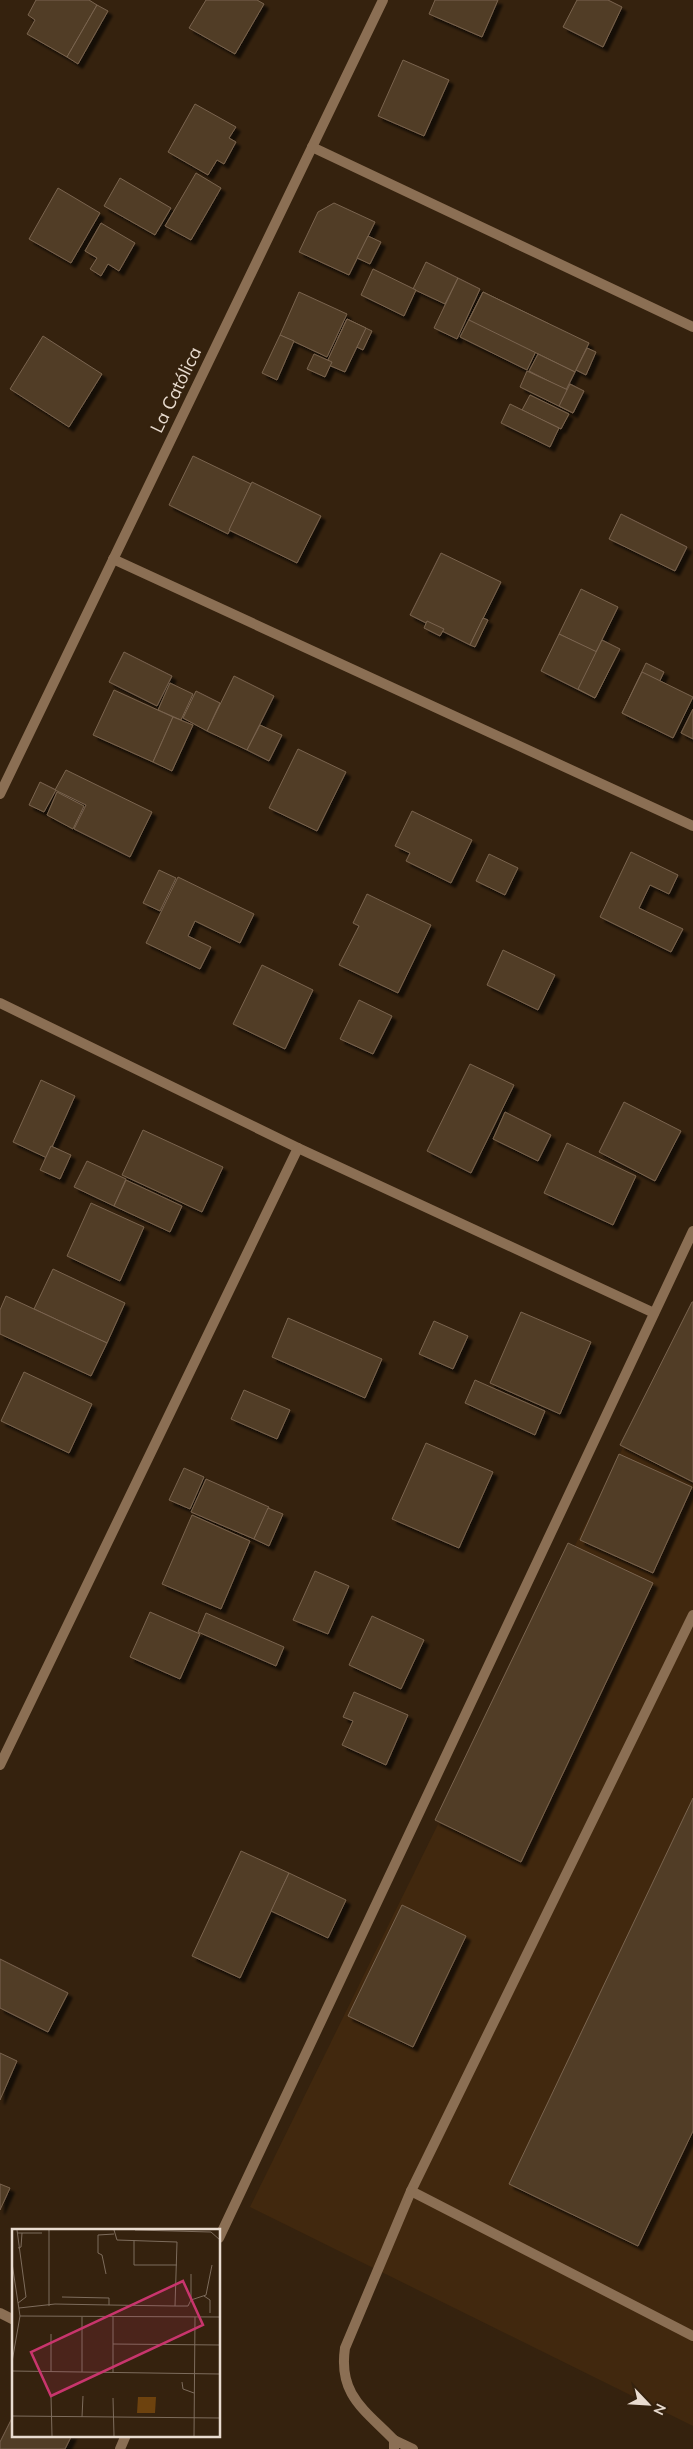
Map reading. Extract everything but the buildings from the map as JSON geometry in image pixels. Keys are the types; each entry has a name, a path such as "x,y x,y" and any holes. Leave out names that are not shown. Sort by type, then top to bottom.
{"street":[{"name":"La Católica","path":"0,794 383,0"},
{"path":"312,147 693,327"},
{"path":"113,559 693,826"},
{"path":"0,1003 298,1148 654,1314"},
{"path":"0,1765 298,1148"},
{"path":"220,2236 693,1231"},
{"path":"413,2449 394,2445 349,2393 342,2365 345,2348 411,2191 693,1616"},
{"path":"411,2191 693,2336"},
{"path":"0,2313 12,2319"},
{"path":"120,2449 126,2436"}],"shaded area":[{"path":"693,1305 693,2426 250,2207"}]}
